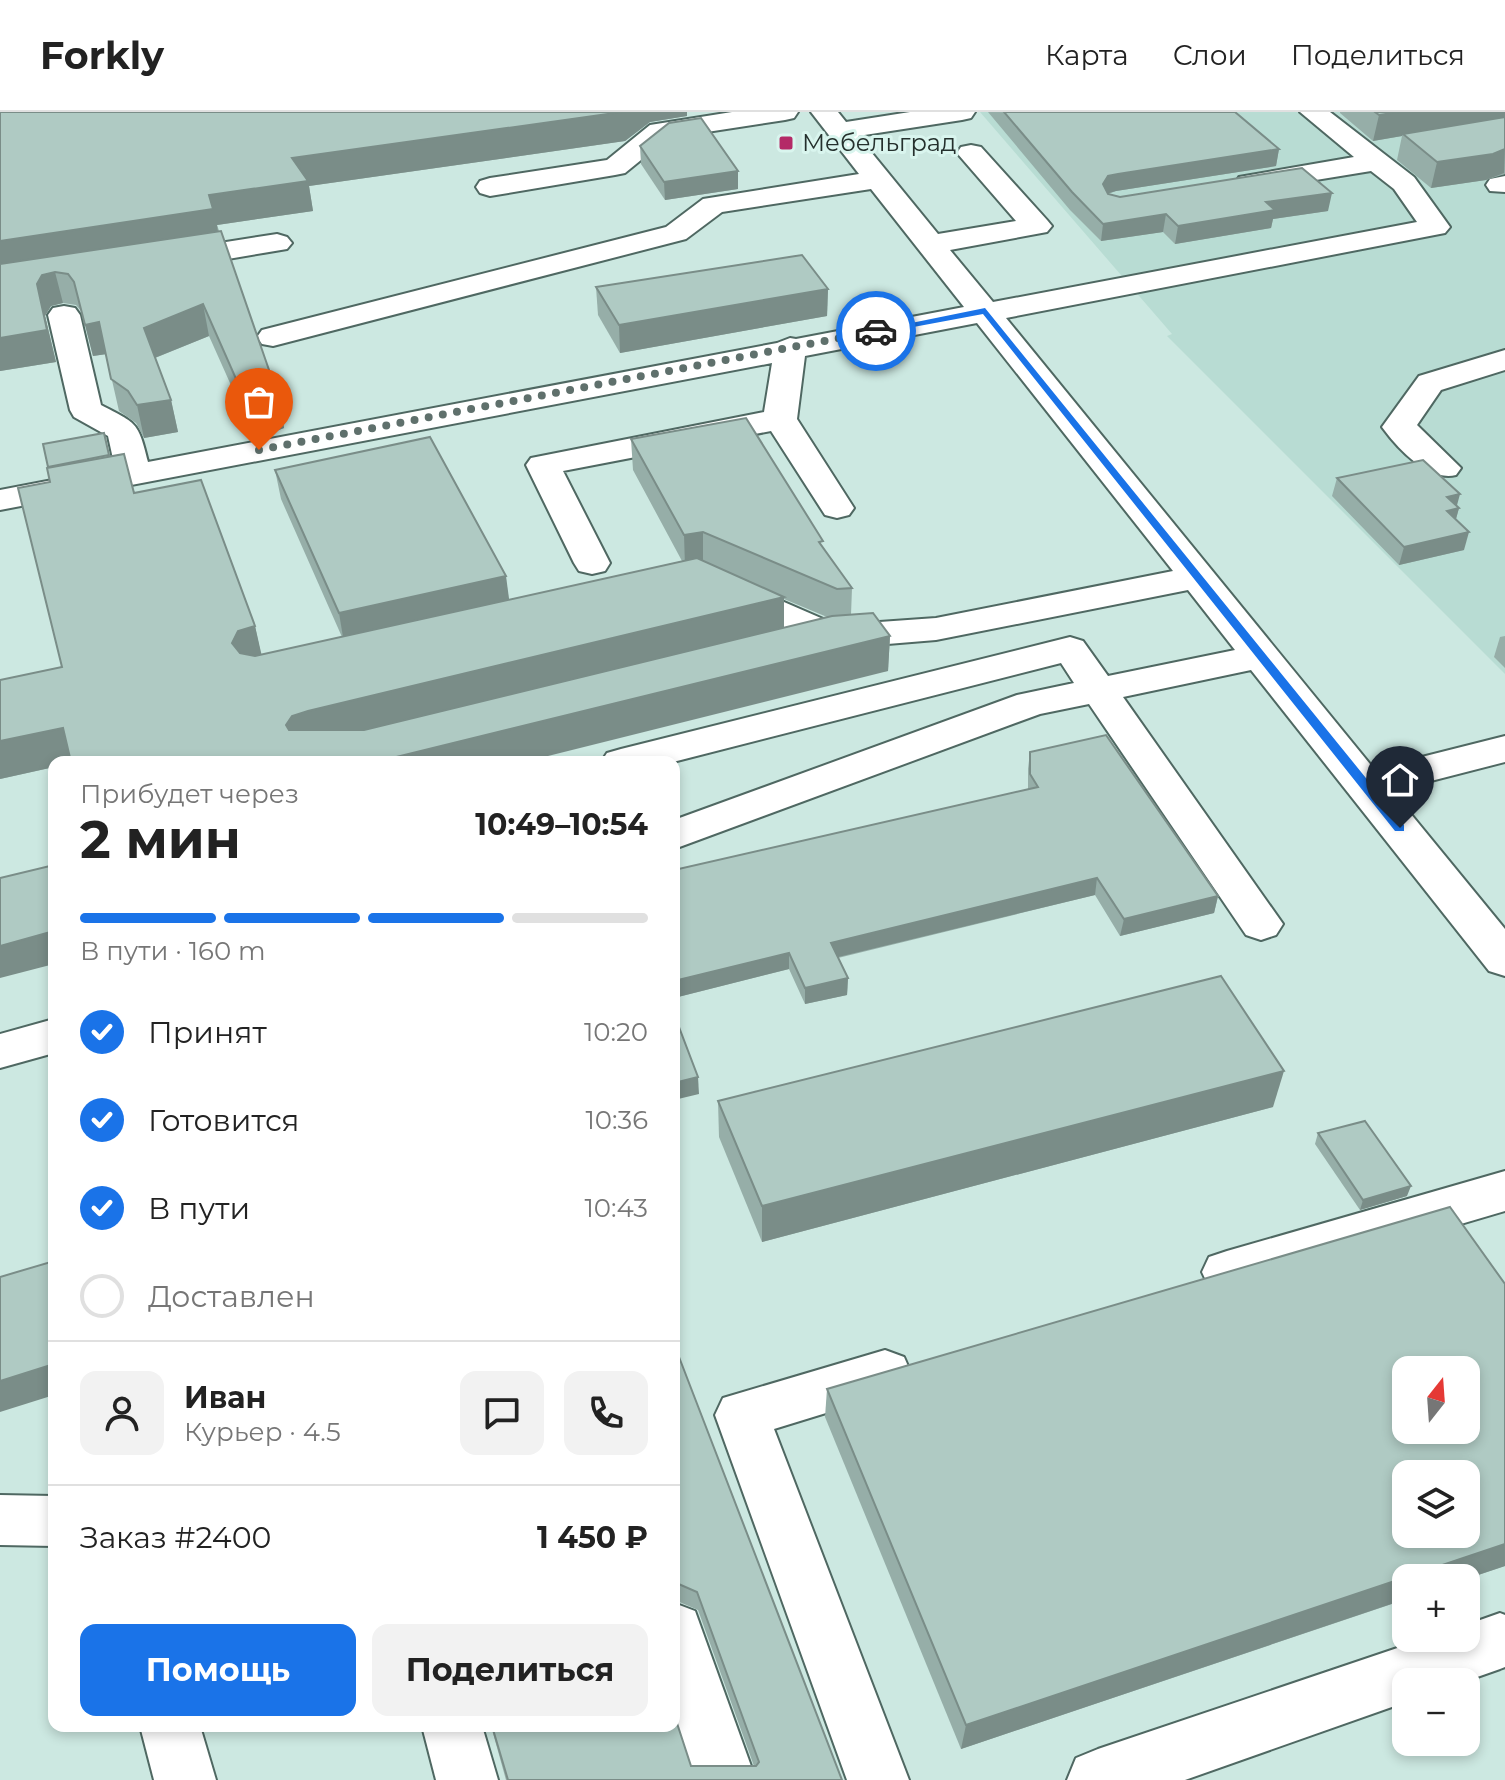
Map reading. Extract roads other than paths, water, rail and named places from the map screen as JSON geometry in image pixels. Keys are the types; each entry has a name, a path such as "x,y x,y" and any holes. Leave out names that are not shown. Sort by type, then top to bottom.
{"street":[{"path":"490,187 615,167 660,131 785,112"},
{"path":"832,121 962,112"},
{"path":"0,500 790,347 1435,227 1379,154 1313,112"},
{"path":"832,121 1505,960"},
{"path":"931,244 1037,226 971,153"},
{"path":"1224,187 1379,154"},
{"path":"273,337 676,233 713,205 878,179"},
{"path":"139,264 277,243"},
{"path":"64,315 86,410 124,431 134,474"},
{"path":"790,347 780,419 837,508"},
{"path":"1444,468 1399,427 1430,383 1505,360"},
{"path":"592,563 543,465 780,419"},
{"path":"702,577 830,636"},
{"path":"770,651 830,636 936,629 1199,577"},
{"path":"645,756 1070,649 1261,924"},
{"path":"680,833 1031,704 1261,656"},
{"path":"1365,785 1505,749"},
{"path":"0,1051 48,1038"},
{"path":"1185,1285 1505,1191"},
{"path":"878,1780 742,1415 925,1361"},
{"path":"0,1520 48,1521"},
{"path":"1098,1780 1500,1641"},
{"path":"680,1649 725,1780"},
{"path":"172,1732 185,1780"},
{"path":"454,1732 467,1780"}],"place":[{"name":"Мебельград","path":"786,143"}]}
